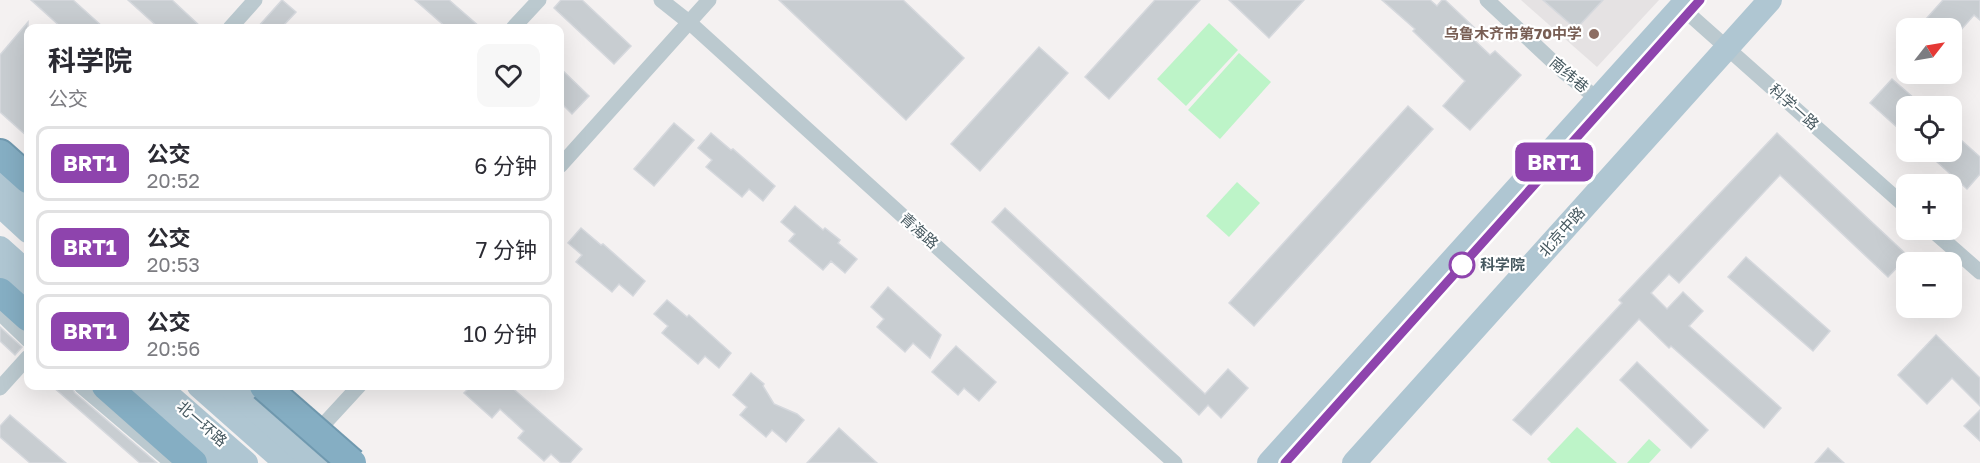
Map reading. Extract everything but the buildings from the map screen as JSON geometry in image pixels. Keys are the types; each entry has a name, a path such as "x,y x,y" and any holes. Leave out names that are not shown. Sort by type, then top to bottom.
{"highway":[{"path":"0,154 11,190"},
{"path":"0,292 24,313"},
{"path":"111,390 193,463"},
{"path":"269,390 352,463"}],"main road":[{"name":"北京中路","path":"1354,463 1770,0"},
{"path":"1269,463 1684,4"},
{"path":"11,190 24,221"},
{"path":"0,248 24,269"},
{"path":"0,270 24,291"},
{"path":"134,390 216,463"},
{"name":"北一环路","path":"163,390 246,463"},
{"name":"北一环路","path":"205,390 301,458"},
{"path":"234,390 301,458"}],"street":[{"path":"234,24 255,0"},
{"path":"517,24 538,0"},
{"name":"青海路","path":"661,0 690,23 1175,463"},
{"path":"564,162 709,0"},
{"name":"南纬巷","path":"1487,0 1565,73 1599,100"},
{"name":"科学一路","path":"1684,4 1727,48 1896,198"},
{"path":"1943,240 1980,272"},
{"path":"0,313 24,336"},
{"path":"0,388 24,361"},
{"path":"86,390 172,463"},
{"path":"301,458 356,390"}],"shaded area":[{"name":"乌鲁木齐市第70中学","path":"1521,0 1659,0 1597,67"}],"green space":[{"path":"1209,23 1238,50 1186,106 1157,79"},
{"path":"1239,53 1271,82 1220,139 1188,110"},
{"path":"1237,182 1260,203 1229,237 1206,216"},
{"path":"1577,427 1617,463 1551,463 1547,459"},
{"path":"1649,439 1661,450 1649,463 1627,463"}],"bus line":[{"name":"BRT1","path":"1285,463 1700,0"}],"place":[{"name":"乌鲁木齐市第70中学","path":"1594,34"},
{"name":"科学院","path":"1462,265"}]}
